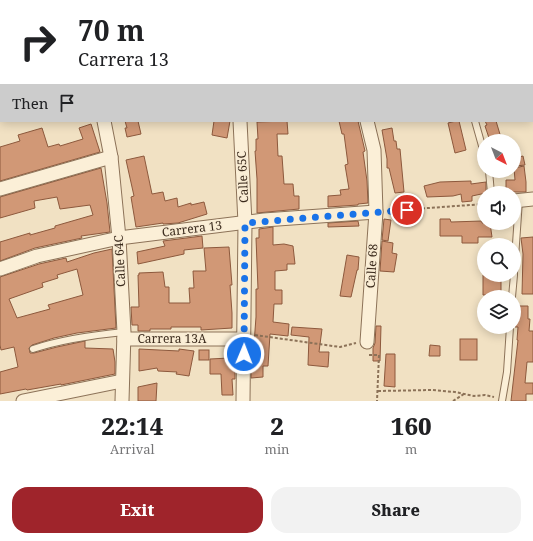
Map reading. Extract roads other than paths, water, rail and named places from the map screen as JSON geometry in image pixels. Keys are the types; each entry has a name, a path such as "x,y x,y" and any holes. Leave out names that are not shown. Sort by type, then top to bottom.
{"street":[{"name":"Calle 64C","path":"104,122 111,157 119,238 124,335 122,401"},
{"name":"Calle 65C","path":"240,122 245,223 244,401"},
{"name":"Calle 68","path":"367,122 374,150 376,212 367,342"},
{"path":"0,189 111,157"},
{"path":"521,200 533,199"},
{"name":"Carrera 13","path":"0,269 37,256 119,238 245,223 376,212"},
{"name":"Carrera 13A","path":"124,335 244,336"},
{"path":"23,401 122,381"}],"lane":[{"path":"475,122 479,134"},
{"path":"502,401 507,372 510,334"},
{"name":"Carrera 13A","path":"33,349 87,336 124,335"}]}
